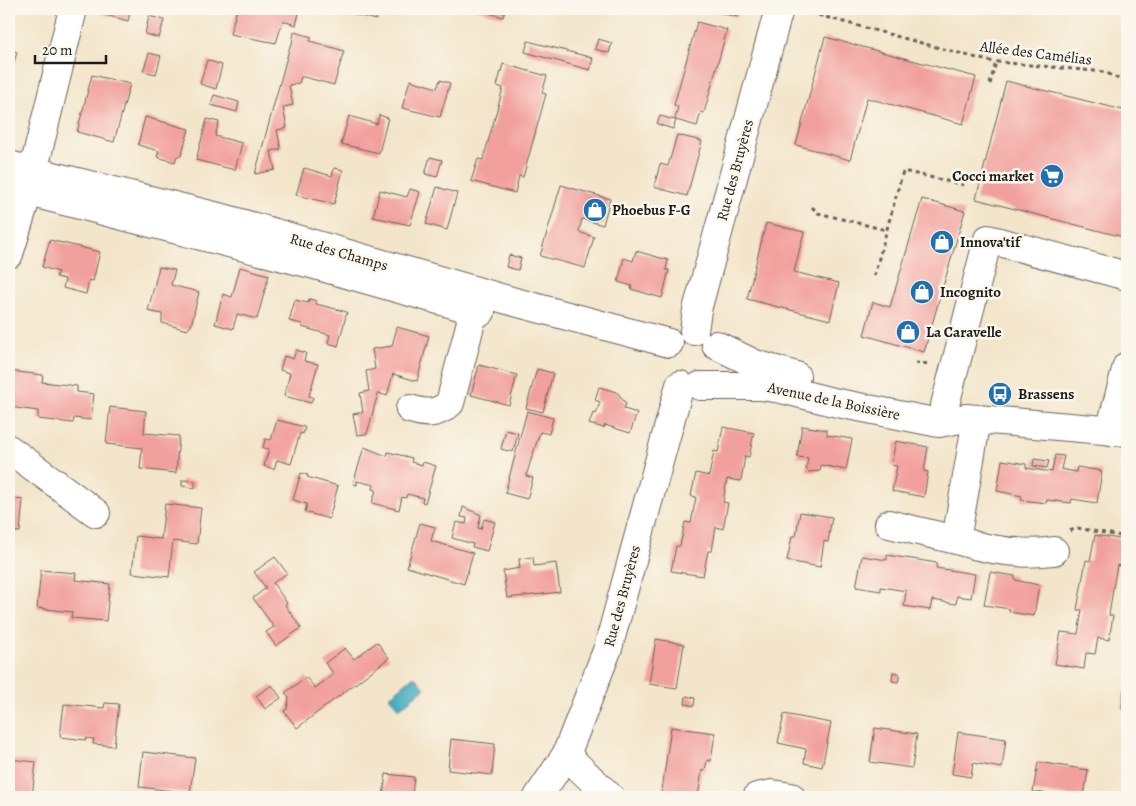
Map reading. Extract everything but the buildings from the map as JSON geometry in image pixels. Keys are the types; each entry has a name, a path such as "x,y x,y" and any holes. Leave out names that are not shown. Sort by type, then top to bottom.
{"street":[{"path":"9,254 19,179 73,9"},
{"name":"Rue des Bruyères","path":"694,331 697,310 789,9"},
{"name":"Rue des Champs","path":"19,179 474,310 633,351 666,352"},
{"name":"Rue des Champs","path":"19,179 222,218 496,297 666,352"},
{"path":"956,540 963,414 988,239 1127,276"},
{"path":"410,408 424,413 434,413 450,403 474,310"},
{"path":"694,331 703,333 716,345 720,364 716,374 709,381 690,385 669,375 666,352 675,336 694,331"},
{"name":"Avenue de la Boissière","path":"716,345 755,364 778,372 851,390 963,414 1118,432"},
{"path":"1118,432 1127,366"},
{"name":"Rue des Bruyères","path":"538,797 566,755 608,648 690,385"},
{"name":"Avenue de la Boissière","path":"690,385 760,386 781,389 833,402 939,423 963,414"},
{"path":"9,449 96,513"},
{"path":"890,524 984,548 1029,554 1054,551"},
{"path":"566,755 610,797"},
{"path":"757,797 772,794 792,797"}],"path":[{"name":"Allée des Camélias","path":"789,9 996,62 1104,72 1127,83"},
{"path":"990,84 996,62"},
{"path":"874,276 902,171 964,185"},
{"path":"812,207 818,213 886,230"},
{"path":"1054,551 1068,533 1077,528 1127,537"}],"water":[{"path":"414,676 425,688 399,709 389,697"}],"place":[{"name":"Cocci market","path":"1052,176"},
{"name":"Phoebus F-G","path":"595,210"},
{"name":"Innova'tif","path":"942,242"},
{"name":"Incognito","path":"922,292"},
{"name":"La Caravelle","path":"908,332"},
{"name":"Brassens","path":"1000,394"}]}
